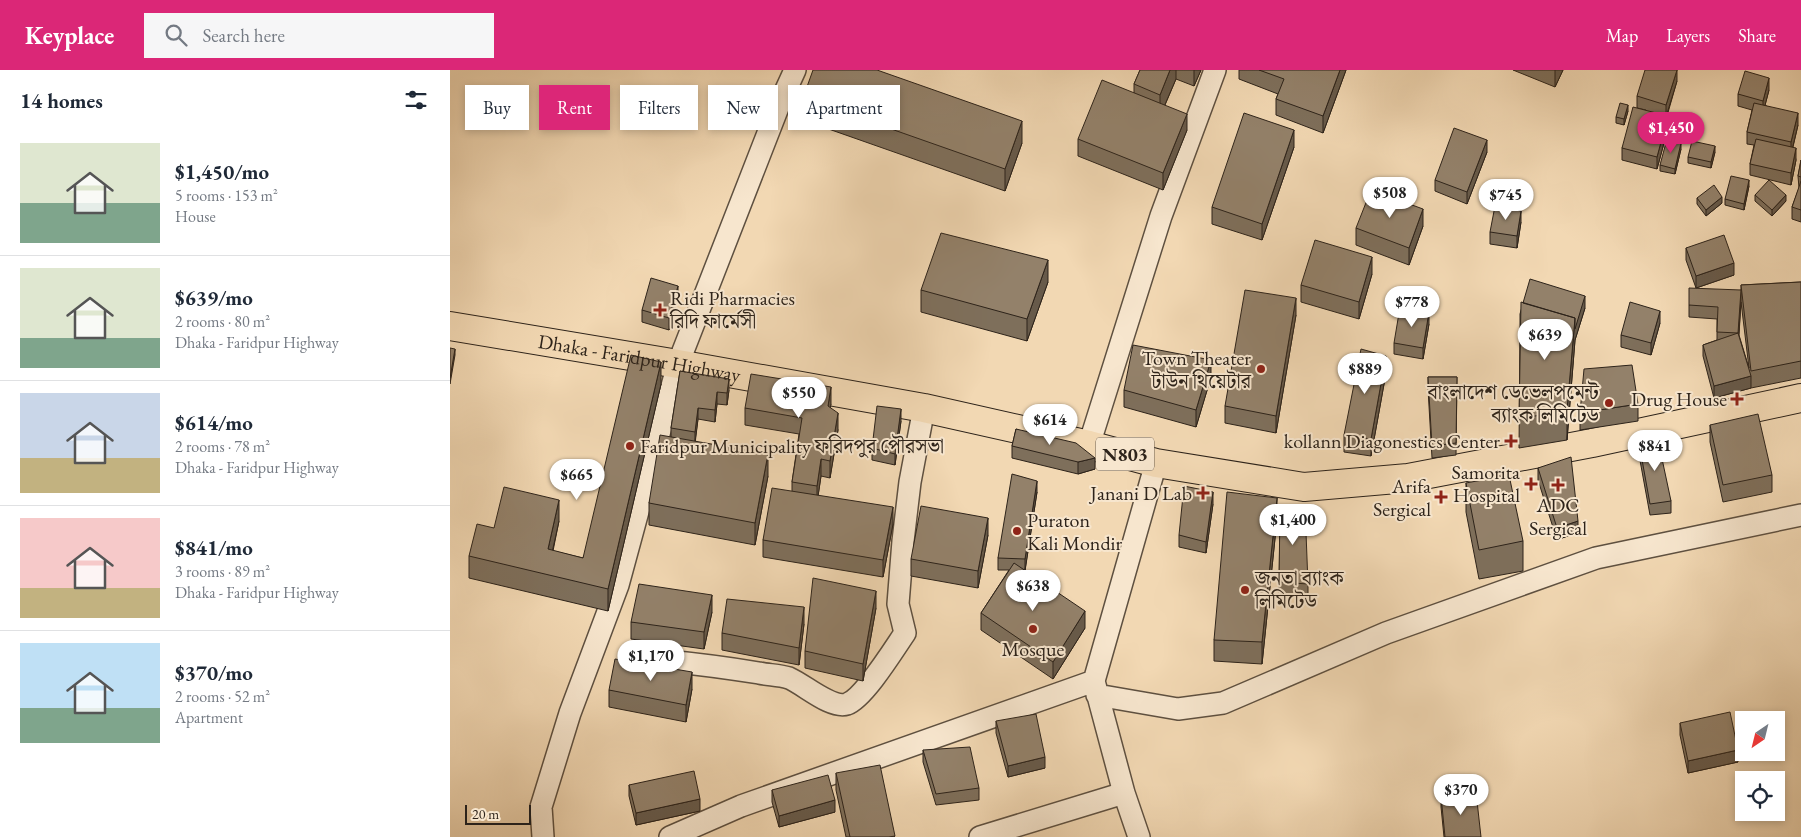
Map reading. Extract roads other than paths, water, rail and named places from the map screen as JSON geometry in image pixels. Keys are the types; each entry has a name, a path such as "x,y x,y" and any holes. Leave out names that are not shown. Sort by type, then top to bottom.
{"highway":[{"name":"Dhaka - Faridpur Highway","path":"450,326 924,408 1089,445 1156,463 1304,487 1408,478 1592,443 1801,398"}],"street":[{"path":"543,837 542,807 570,713 618,585 678,364 779,105 795,70"},
{"path":"1089,445 1161,216 1215,70"},
{"path":"667,661 721,666 788,678 824,698 831,704 841,705 856,699 886,663 905,633 898,604 910,482 924,408"},
{"path":"1139,837 1124,793 1095,688 1156,463"},
{"path":"670,837 741,806 1095,688 1178,709 1222,703 1386,633 1596,558 1801,514"},
{"path":"980,837 1124,793"}],"place":[{"name":"Ridi Pharmacies রিদি ফার্মেসী","path":"660,310"},
{"name":"Town Theater টাউন থিয়েটার","path":"1261,369"},
{"name":"Drug House","path":"1737,399"},
{"name":"বাংলাদেশ ডেভেলপমেন্ট ব্যাংক লিমিটেড","path":"1609,403"},
{"name":"kollann Diagonestics Center","path":"1511,441"},
{"name":"Faridpur Municipality ফরিদপুর পৌরসভা","path":"630,446"},
{"name":"Samorita Hospital","path":"1531,484"},
{"name":"ADC Sergical","path":"1558,485"},
{"name":"Janani D Lab","path":"1203,493"},
{"name":"Arifa Sergical","path":"1441,497"},
{"name":"Puraton Kali Mondir","path":"1017,531"},
{"name":"জনতা ব্যাংক লিমিটেড","path":"1245,590"},
{"name":"Mosque","path":"1033,629"}]}
